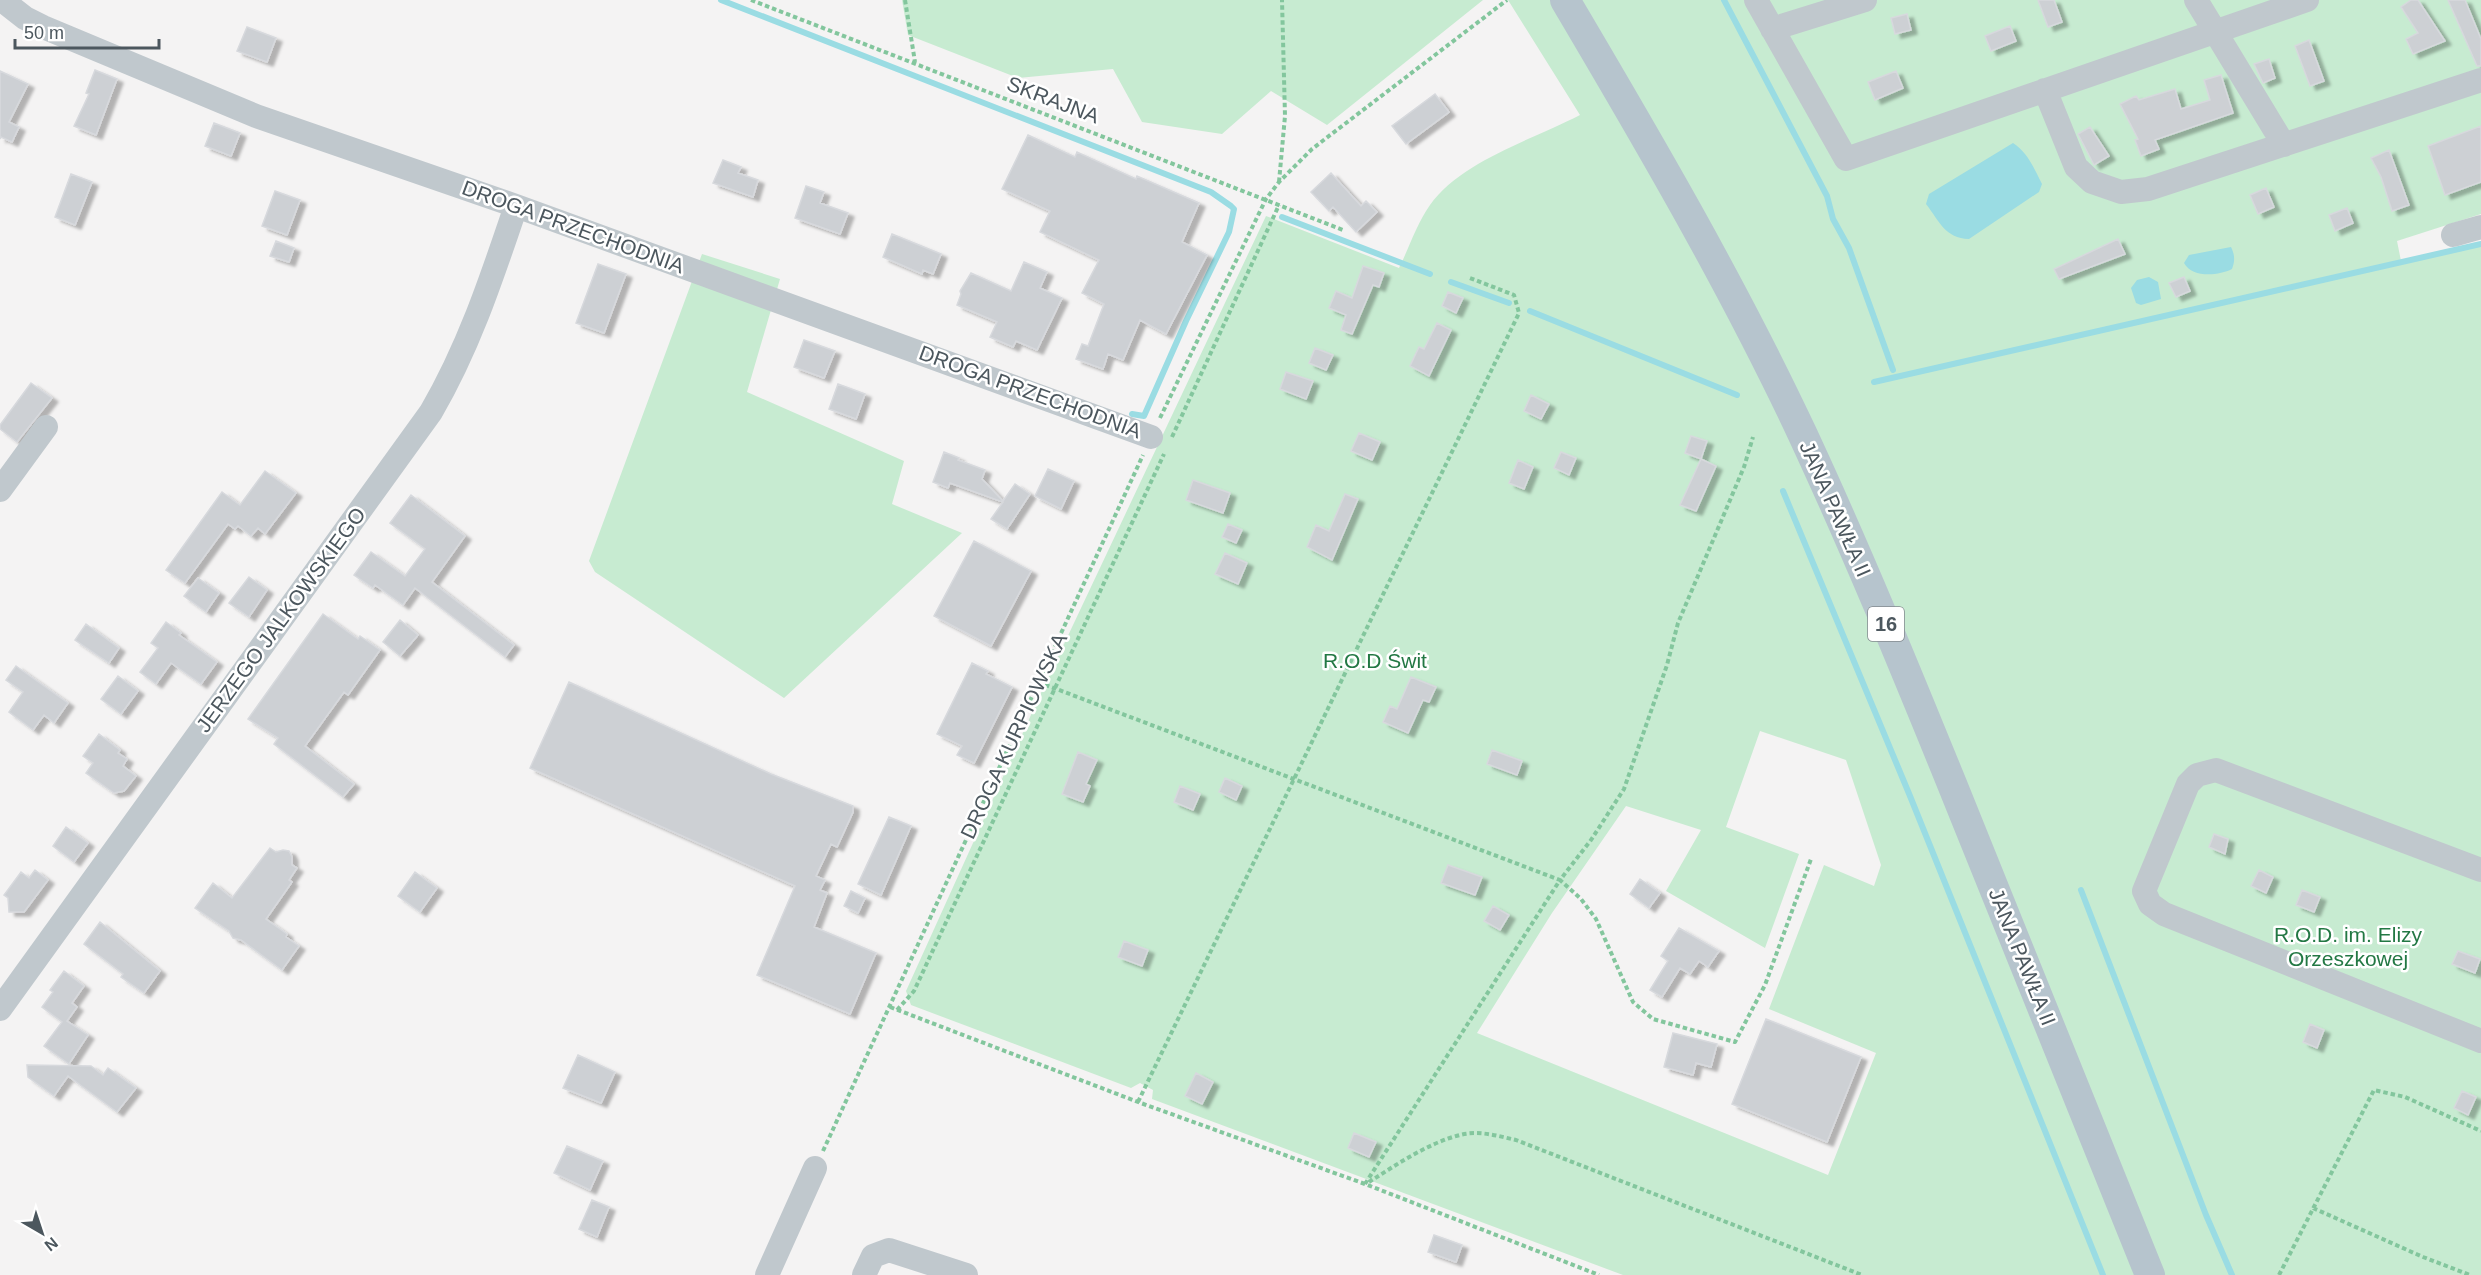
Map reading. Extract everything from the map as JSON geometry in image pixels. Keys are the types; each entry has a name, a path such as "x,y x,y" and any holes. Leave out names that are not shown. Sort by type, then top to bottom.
{"main road":[{"name":"JANA PAWŁA II","path":"1565,0 1706,243 1801,432 1866,576 2150,1275"}],"street":[{"name":"DROGA PRZECHODNIA","path":"2,0 25,18 43,27 255,116 516,206 1151,437"},
{"path":"1756,0 1846,159 2307,0"},
{"path":"1772,29 1865,0"},
{"path":"2196,0 2284,145"},
{"path":"2045,90 2076,167 2092,182 2121,192 2148,189 2481,80"},
{"name":"JERZEGO JALKOWSKIEGO","path":"0,1009 431,412 452,378 480,310 516,206"},
{"path":"2453,235 2481,227"},
{"path":"0,490 46,427"},
{"path":"2481,870 2217,770 2197,775 2188,784 2144,891 2150,904 2164,914 2481,1041"},
{"path":"767,1275 815,1168"},
{"path":"864,1275 873,1256 889,1250 966,1275"}],"path":[{"name":"SKRAJNA","path":"751,0 1343,230"},
{"path":"905,0 915,63"},
{"path":"1279,182 1286,116 1282,0"},
{"name":"DROGA KURPIOWSKA","path":"815,1168 1151,437 1266,199 1279,182 1312,149 1507,0"},
{"path":"897,1010 915,991 1279,205"},
{"path":"1138,1102 1519,313 1514,295 1470,278"},
{"path":"1365,1184 1560,880 1591,840 1624,789 1667,664 1678,623 1744,467 1753,437"},
{"path":"1038,682 1560,880 1581,899 1596,919 1633,1002 1653,1019 1735,1042 1765,985 1811,859"},
{"path":"890,1007 1138,1102 1365,1184 1599,1275"},
{"path":"2279,1275 2374,1090 2405,1097 2481,1131"},
{"path":"1365,1184 1428,1148 1461,1134 1488,1134 1516,1140 1862,1275"},
{"path":"2313,1208 2423,1257 2470,1275"}],"green space":[{"path":"902,0 1483,0 1327,125 1271,91 1222,134 1142,122 1113,69 1018,78 908,35"},
{"path":"1508,0 2481,0 2481,214 2397,241 2401,261 2481,242 2481,1275 1623,1275 1152,1099 1153,1090 1140,1083 1131,1088 911,1005 906,991 1040,695 1266,216 1399,268 1425,212 1443,189 1499,152 1580,115","holes":["1760,731 1846,760 1881,865 1874,886 1824,865 1769,1009 1876,1053 1828,1175 1477,1033 1552,913 1626,806 1701,830 1666,891 1765,948 1799,854 1726,827"]},
{"path":"702,254 780,279 747,392 904,461 892,504 962,533 784,698 595,572 589,561"}],"water":[{"path":"2013,143 2023,151 2033,167 2042,184 2039,192 1969,239 1954,236 1939,223 1926,204 1929,194"},
{"path":"2231,247 2234,255 2232,269 2206,274 2193,271 2184,263 2189,255"},
{"path":"2149,277 2158,282 2161,299 2141,305 2136,303 2131,288 2137,280"}],"building":[{"path":"2038,0 2054,0 2062,22 2048,27"},
{"path":"2411,0 2418,0 2445,41 2413,54 2406,39 2418,33 2401,7"},
{"path":"2448,0 2465,0 2481,39 2481,66 2477,66"},
{"path":"1907,14 1911,30 1895,34 1891,18"},
{"path":"2010,26 2016,41 1991,51 1985,36"},
{"path":"247,27 276,38 267,62 237,51"},
{"path":"2309,40 2324,81 2310,86 2295,46"},
{"path":"2269,59 2275,78 2263,83 2254,64"},
{"path":"95,70 117,79 96,135 74,126 89,94 86,93"},
{"path":"0,71 28,84 9,122 19,127 12,142 1,137 0,139"},
{"path":"1896,71 1903,88 1875,100 1868,82"},
{"path":"2221,75 2233,113 2155,140 2159,149 2141,156 2135,140 2138,139 2120,104 2136,96 2139,100 2175,89 2181,109 2210,100 2204,80"},
{"path":"1435,94 1449,112 1406,144 1392,126"},
{"path":"214,123 240,133 231,156 205,146"},
{"path":"2481,126 2481,182 2445,195 2428,146"},
{"path":"2090,127 2109,156 2094,165 2078,134"},
{"path":"1028,135 1075,157 1077,152 1136,179 1137,176 1199,203 1182,242 1207,255 1166,334 1140,320 1123,360 1108,354 1103,369 1076,359 1082,344 1088,346 1104,304 1082,293 1099,260 1040,232 1050,211 1002,189"},
{"path":"2389,150 2409,205 2392,211 2381,177 2371,158"},
{"path":"723,160 741,167 738,173 758,180 753,197 713,183"},
{"path":"1331,173 1361,206 1366,201 1377,212 1356,232 1333,207 1329,211 1311,192"},
{"path":"71,174 92,182 75,225 55,217"},
{"path":"806,186 824,192 820,203 848,213 840,234 795,218"},
{"path":"2266,188 2274,207 2258,214 2250,195"},
{"path":"275,191 300,200 287,235 262,226"},
{"path":"2347,208 2353,223 2335,231 2329,215"},
{"path":"892,234 941,254 933,274 923,270 922,274 883,257"},
{"path":"2118,239 2125,254 2059,279 2054,269"},
{"path":"276,241 294,248 289,262 270,256"},
{"path":"1024,262 1047,272 1040,288 1062,298 1037,350 1016,341 1013,347 990,337 997,322 957,305 960,291 971,273 1011,291"},
{"path":"598,264 626,274 604,333 576,323"},
{"path":"1363,266 1384,273 1379,287 1373,285 1352,334 1341,330 1346,315 1329,308 1336,291 1352,298"},
{"path":"2184,277 2190,291 2176,297 2169,283"},
{"path":"1448,292 1463,298 1456,313 1442,306"},
{"path":"1437,323 1451,330 1429,376 1410,366 1419,347 1424,349"},
{"path":"804,340 835,351 824,378 794,367"},
{"path":"1315,348 1333,355 1326,370 1309,363"},
{"path":"1286,372 1313,381 1306,399 1280,389"},
{"path":"31,383 52,398 17,442 0,429 0,425"},
{"path":"838,384 865,394 856,419 829,409"},
{"path":"1531,395 1549,404 1541,419 1524,411"},
{"path":"1359,433 1380,442 1372,460 1351,451"},
{"path":"1691,436 1707,441 1701,459 1685,453"},
{"path":"944,452 985,470 982,479 1003,501 1015,484 1030,494 1007,529 991,519 1003,502 950,483 948,488 933,482"},
{"path":"1561,452 1576,458 1569,475 1554,468"},
{"path":"1701,459 1716,466 1696,511 1680,505"},
{"path":"1518,460 1533,467 1524,489 1509,483"},
{"path":"1048,469 1074,481 1061,509 1035,496"},
{"path":"265,471 296,493 265,534 258,528 251,536 238,526 235,529 228,524 185,583 166,570 222,492 240,505"},
{"path":"1193,480 1230,493 1223,513 1186,500"},
{"path":"1345,494 1358,499 1332,560 1307,547 1316,525 1329,531"},
{"path":"411,495 465,536 432,582 514,645 505,657 415,588 403,605 375,585 373,588 354,575 371,552 405,576 425,549 390,523"},
{"path":"1228,524 1242,530 1236,543 1222,537"},
{"path":"974,541 1031,571 991,646 934,616"},
{"path":"1225,553 1247,563 1238,584 1215,574"},
{"path":"249,577 267,590 249,617 229,603"},
{"path":"198,578 219,593 206,612 184,596"},
{"path":"323,614 358,639 360,636 380,650 348,695 344,692 305,746 354,784 343,797 274,744 278,738 248,719"},
{"path":"400,620 418,635 400,656 383,642"},
{"path":"166,622 181,633 179,635 217,662 201,684 171,663 156,684 140,672 158,648 151,643"},
{"path":"86,624 119,648 109,663 75,640"},
{"path":"972,663 988,671 986,674 1012,687 974,763 957,755 962,746 937,734"},
{"path":"16,666 68,703 54,723 44,715 33,730 9,712 23,692 6,680"},
{"path":"118,676 138,691 121,714 101,699"},
{"path":"1411,677 1436,687 1429,702 1423,700 1408,733 1383,722 1390,706 1397,709"},
{"path":"569,682 771,774 853,806 853,812 837,847 831,844 816,876 825,880 820,890 827,893 814,927 876,953 850,1014 757,975 795,886 530,768"},
{"path":"99,734 120,750 118,753 127,759 123,766 136,776 124,791 114,793 86,773 93,763 83,756"},
{"path":"1492,750 1522,761 1517,775 1487,764"},
{"path":"1078,752 1097,760 1086,784 1090,786 1083,802 1062,794"},
{"path":"1225,778 1242,786 1236,800 1219,792"},
{"path":"1180,786 1200,794 1193,810 1174,802"},
{"path":"889,817 911,826 881,895 858,884"},
{"path":"66,827 88,843 74,862 53,846"},
{"path":"2214,834 2228,839 2225,854 2209,847"},
{"path":"270,848 276,852 289,851 292,865 297,868 289,880 292,882 266,919 299,946 282,970 241,940 233,938 229,931 195,908 213,883 232,898"},
{"path":"1448,865 1482,877 1475,895 1441,883"},
{"path":"35,870 48,880 24,912 9,912 8,898 4,895 21,872 29,878"},
{"path":"2259,870 2273,877 2266,893 2251,886"},
{"path":"415,872 437,888 420,912 398,896"},
{"path":"1640,879 1660,893 1649,908 1630,894"},
{"path":"2302,890 2320,897 2314,912 2296,905"},
{"path":"851,891 865,898 858,913 844,906"},
{"path":"1493,906 1509,915 1500,930 1484,921"},
{"path":"100,922 160,971 144,993 121,977 123,974 84,944"},
{"path":"1679,928 1719,951 1708,967 1699,961 1690,974 1680,968 1662,997 1650,990 1668,961 1661,956"},
{"path":"1124,941 1148,950 1142,966 1118,957"},
{"path":"2458,951 2480,959 2475,973 2452,964"},
{"path":"64,971 84,986 72,1003 77,1007 67,1021 88,1035 69,1064 44,1046 62,1022 42,1007 53,992 50,990"},
{"path":"1766,1019 1861,1057 1827,1142 1732,1104"},
{"path":"2310,1024 2324,1030 2317,1048 2303,1042"},
{"path":"1673,1033 1717,1044 1711,1067 1696,1063 1693,1075 1664,1067"},
{"path":"578,1055 615,1072 601,1103 563,1088"},
{"path":"27,1065 91,1066 103,1075 108,1068 136,1088 117,1112 68,1076 54,1096 28,1077"},
{"path":"1196,1073 1213,1082 1202,1104 1185,1096"},
{"path":"2462,1091 2476,1097 2468,1115 2454,1108"},
{"path":"1354,1133 1376,1142 1369,1157 1348,1148"},
{"path":"567,1146 603,1161 590,1190 554,1173"},
{"path":"592,1200 609,1207 597,1237 579,1229"},
{"path":"1434,1235 1462,1245 1456,1262 1428,1252"}],"waterway":[{"path":"721,0 1211,192 1234,209 1229,232 1144,416 1132,414"},
{"path":"1724,0 1827,196 1833,219 1849,248 1893,370"},
{"path":"1282,217 1430,274"},
{"path":"1874,382 2481,244"},
{"path":"1451,282 1509,303"},
{"path":"1530,311 1737,395"},
{"path":"1783,491 1910,796 2103,1275"},
{"path":"2081,890 2206,1215 2232,1275"}],"park label":[{"name":"R.O.D Świt","path":"1375,661"},
{"name":"R.O.D. im. Elizy Orzeszkowej","path":"2348,947"}]}
